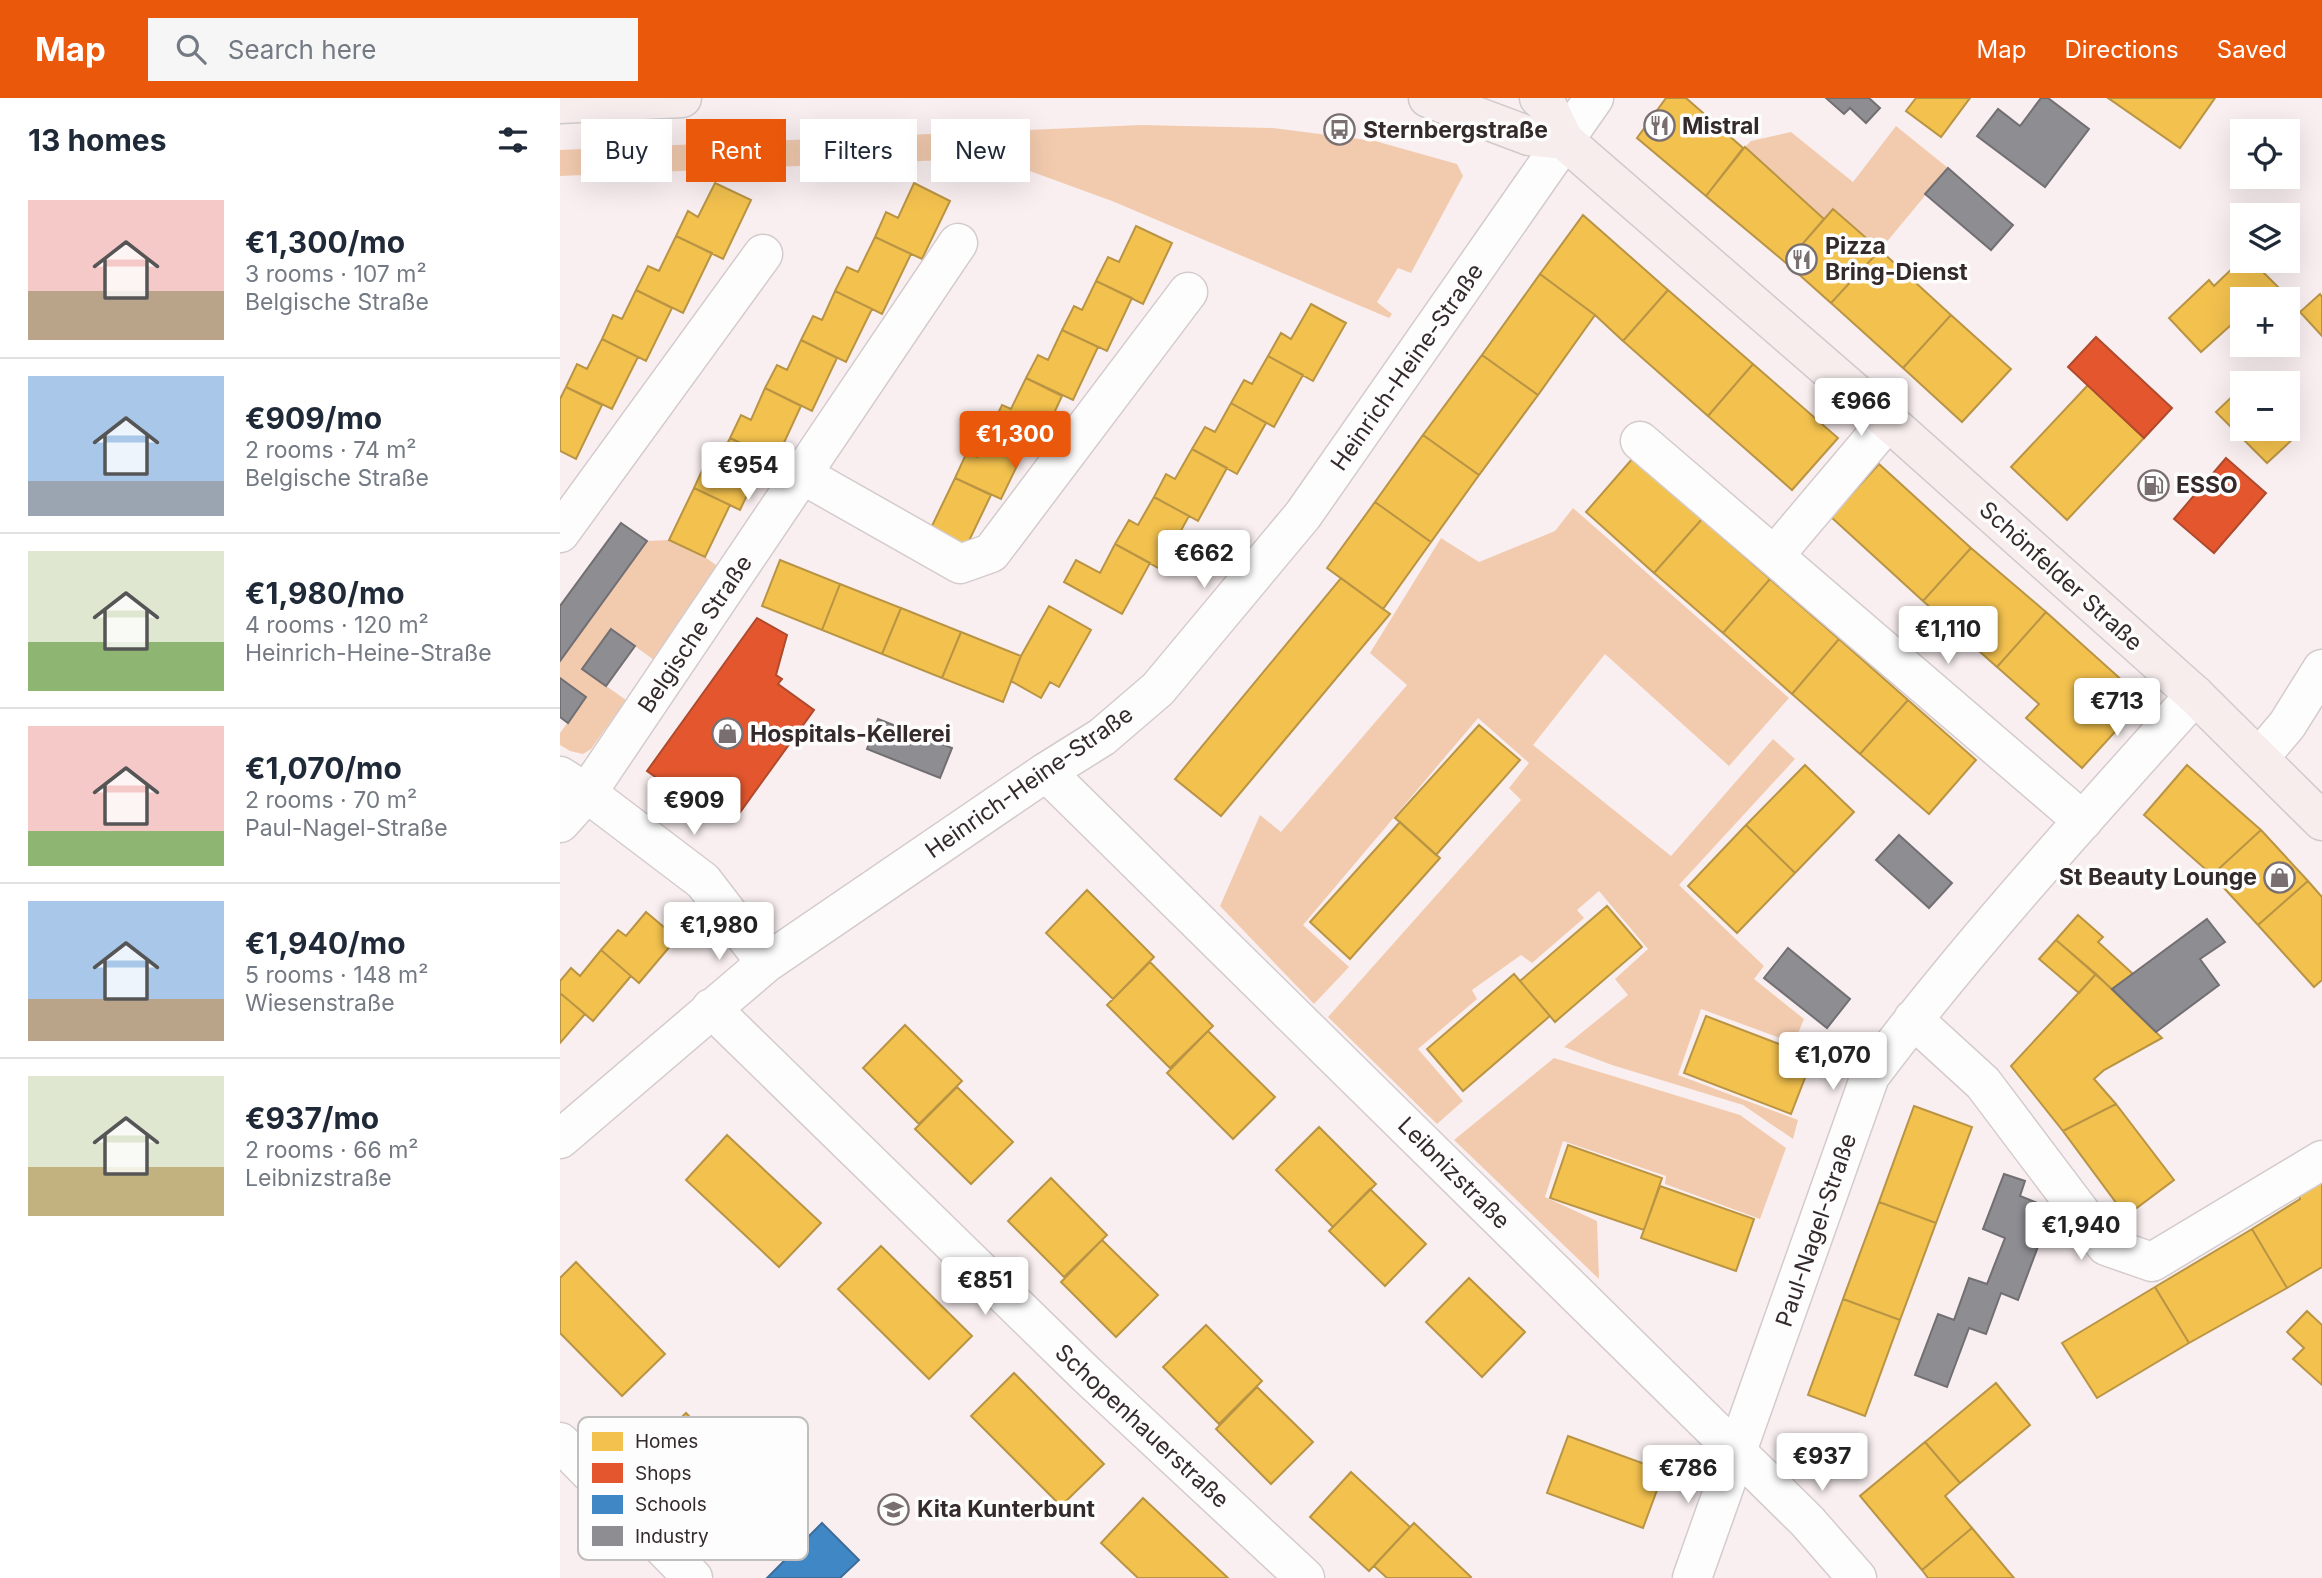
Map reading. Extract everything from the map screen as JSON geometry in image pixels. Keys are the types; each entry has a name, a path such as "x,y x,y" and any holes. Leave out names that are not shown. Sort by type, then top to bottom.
{"main road":[{"path":"560,104 682,98"},
{"path":"1428,98 1528,136 1564,140"},
{"path":"1539,98 1547,105 1564,140"},
{"name":"Schönfelder Straße","path":"1564,140 1888,421 2195,695 2322,821"}],"street":[{"path":"1564,140 1594,98"},
{"name":"Heinrich-Heine-Straße","path":"560,1139 766,963 1046,772 1102,737 1158,689 1303,515 1564,140"},
{"name":"Belgische Straße","path":"560,823 573,784 803,475 958,243"},
{"path":"560,533 763,254"},
{"path":"803,475 961,564 990,553 1188,292"},
{"path":"1774,555 1888,421"},
{"path":"1640,441 2083,821"},
{"path":"2259,758 2287,725 2322,669"},
{"name":"Paul-Nagel-Straße","path":"1692,1578 1870,1076 1913,1019 2195,695"},
{"name":"Leibnizstraße","path":"1046,772 1738,1452 1807,1521 1857,1578"},
{"path":"573,784 703,881 766,963"},
{"name":"Schopenhauerstraße","path":"711,1008 1086,1374 1305,1578"},
{"path":"1913,1019 1983,1083 2106,1246 2152,1262 2322,1160"},
{"path":"560,1442 578,1461"},
{"path":"675,1560 692,1578"}],"shaded area":[{"path":"1141,125 1273,128 1375,141 1457,164 1463,176 1411,273 1398,268 1377,302 1392,314 1389,318 1112,201 1030,171 1030,130"},
{"path":"1896,126 1948,168 1880,250 1833,209 1824,219 1745,147 1751,141 1791,132 1853,182"},
{"path":"931,134 931,161 917,161 917,135"},
{"path":"786,140 800,140 800,166 786,167"},
{"path":"672,145 686,145 686,171 672,171"},
{"path":"581,149 581,175 560,176 560,150"},
{"path":"1573,508 1789,698 1729,766 1605,654 1533,745 1671,856 1773,739 1795,759 1679,885 1764,966 1754,979 1804,1019 1794,1043 1701,1009 1678,1075 1798,1120 1793,1139 1743,1105 1612,1065 1564,1047 1628,995 1615,979 1648,949 1599,891 1577,910 1584,918 1532,963 1521,955 1472,990 1477,999 1418,1049 1463,1101 1437,1124 1328,1017 1521,800 1509,788 1529,763 1478,718 1303,925 1349,967 1314,1004 1220,906 1260,815 1281,832 1407,685 1370,653 1441,538 1479,562 1555,531"},
{"path":"669,540 705,557 720,568 654,660 611,629 582,669 626,700 591,749 583,754 570,751 560,745 560,733 586,697 560,678 560,661 647,541"},
{"path":"1554,1058 1740,1115 1786,1148 1760,1219 1665,1184 1666,1176 1563,1141 1545,1197 1597,1221 1599,1279 1454,1140"}],"building: Homes":[{"path":"1666,98 1686,98 1743,148 1706,196 1637,138"},
{"path":"1916,98 1970,98 1941,137 1906,111"},
{"path":"2108,98 2215,98 2180,148"},
{"path":"1745,147 1824,219 1786,263 1706,196"},
{"path":"715,183 751,200 723,259 676,236 688,211 698,217"},
{"path":"914,183 950,201 922,259 875,237 886,212 898,218"},
{"path":"1833,209 1880,250 1831,303 1786,263"},
{"path":"1583,215 1668,290 1623,341 1595,315 1540,274"},
{"path":"1136,226 1172,243 1143,304 1096,281 1108,257 1119,262"},
{"path":"676,236 712,253 683,313 636,290 648,266 659,271"},
{"path":"875,237 911,254 882,314 835,291 847,267 858,272"},
{"path":"1880,250 1951,315 1903,368 1831,303"},
{"path":"2230,271 2230,273 2264,273 2278,287 2230,287 2230,326 2201,352 2169,318 2209,280 2214,286"},
{"path":"1540,274 1595,315 1538,395 1482,355"},
{"path":"1096,281 1132,298 1107,351 1062,330 1074,306 1082,310"},
{"path":"636,290 672,308 646,361 602,339 613,315 622,319"},
{"path":"1668,290 1753,364 1708,416 1623,341"},
{"path":"835,291 872,309 846,362 801,340 813,316 822,320"},
{"path":"2320,294 2322,336 2300,312"},
{"path":"1311,304 1346,323 1313,381 1268,356 1281,333 1291,339"},
{"path":"1951,315 2011,369 1962,422 1903,368"},
{"path":"1062,330 1098,347 1073,400 1026,378 1038,355 1048,360"},
{"path":"602,339 638,357 612,409 566,387 577,364 587,369"},
{"path":"801,340 837,358 812,411 765,388 777,365 787,370"},
{"path":"1482,355 1538,395 1479,475 1423,435"},
{"path":"1268,356 1303,375 1274,427 1231,403 1244,380 1252,384"},
{"path":"1753,364 1838,438 1792,490 1708,416"},
{"path":"1026,378 1062,396 1037,450 991,428 1002,405 1011,409"},
{"path":"2088,385 2144,438 2067,520 2011,467"},
{"path":"566,387 602,405 576,459 560,451 560,399"},
{"path":"765,388 801,406 776,460 730,438 741,415 751,420"},
{"path":"2230,399 2230,426 2216,412"},
{"path":"1231,403 1266,423 1237,474 1192,449 1205,427 1215,432"},
{"path":"991,428 1027,445 1001,499 955,478 967,452 977,457"},
{"path":"1423,435 1479,475 1431,542 1375,502"},
{"path":"730,438 766,455 740,510 694,488 706,462 716,467"},
{"path":"2245,441 2291,441 2267,463"},
{"path":"1192,449 1227,468 1198,521 1154,497 1166,474 1175,479"},
{"path":"1633,458 1702,519 1654,573 1586,512"},
{"path":"1879,464 1971,548 1923,601 1831,517"},
{"path":"955,478 991,495 966,547 930,530"},
{"path":"694,488 730,505 705,557 669,540"},
{"path":"1154,497 1189,516 1160,569 1115,544 1129,520 1138,525"},
{"path":"1375,502 1431,542 1383,609 1327,568"},
{"path":"1702,519 1770,579 1723,633 1654,573"},
{"path":"1115,544 1150,563 1122,614 1064,582 1076,560 1100,573"},
{"path":"1971,548 2046,612 1997,667 1923,601"},
{"path":"780,560 840,584 822,630 762,606"},
{"path":"1341,578 1390,614 1221,816 1175,779"},
{"path":"1770,579 1839,639 1792,694 1723,633"},
{"path":"840,584 901,608 882,654 822,630"},
{"path":"1049,606 1091,630 1059,687 1050,682 1041,698 1011,681 1021,656"},
{"path":"901,608 961,632 942,678 882,654"},
{"path":"2046,612 2144,700 2082,768 2026,718 2039,704 1997,667"},
{"path":"961,632 1021,656 1003,702 942,678"},
{"path":"1839,639 1908,700 1860,754 1792,694"},
{"path":"1908,700 1976,760 1929,814 1860,754"},
{"path":"1479,725 1520,760 1436,855 1395,818"},
{"path":"1805,765 1854,812 1795,873 1746,825"},
{"path":"2187,765 2261,830 2212,875 2144,815"},
{"path":"1400,822 1440,858 1350,959 1310,922"},
{"path":"1746,825 1795,873 1737,933 1688,886"},
{"path":"2261,830 2308,881 2258,925 2212,875"},
{"path":"2308,881 2322,897 2322,980 2314,987 2258,925"},
{"path":"1087,890 1154,957 1113,999 1046,933"},
{"path":"1607,906 1642,947 1555,1022 1520,981"},
{"path":"646,912 677,938 639,983 601,950 618,930 626,936"},
{"path":"2078,915 2103,937 2098,942 2133,974 2112,989 2056,940"},
{"path":"2056,940 2096,974 2079,993 2039,959"},
{"path":"601,950 631,976 593,1021 560,993 560,981 571,968 580,976"},
{"path":"1150,962 1213,1026 1170,1068 1107,1005"},
{"path":"1514,974 1550,1016 1463,1091 1427,1049"},
{"path":"2096,974 2162,1038 2104,1070 2094,1079 2116,1104 2063,1131 2011,1066"},
{"path":"560,993 585,1014 560,1043"},
{"path":"1706,1016 1813,1057 1791,1114 1684,1073"},
{"path":"905,1025 962,1081 919,1124 863,1068"},
{"path":"1208,1031 1275,1097 1233,1139 1167,1073"},
{"path":"957,1087 1013,1142 971,1184 915,1129"},
{"path":"2116,1104 2174,1180 2126,1216 2063,1131"},
{"path":"1914,1106 1972,1127 1936,1223 1879,1202"},
{"path":"1319,1127 1376,1184 1333,1227 1276,1170"},
{"path":"727,1135 821,1223 779,1267 686,1180"},
{"path":"1568,1145 1662,1178 1644,1230 1550,1198"},
{"path":"1051,1178 1107,1235 1064,1277 1008,1221"},
{"path":"2322,1179 2322,1267 2287,1288 2252,1229 2300,1199 2297,1190"},
{"path":"1660,1186 1754,1219 1736,1271 1641,1238"},
{"path":"1370,1189 1426,1244 1385,1286 1329,1231"},
{"path":"1879,1202 1936,1223 1900,1320 1843,1299"},
{"path":"2252,1229 2287,1288 2189,1343 2155,1287"},
{"path":"1102,1240 1158,1295 1116,1337 1061,1282"},
{"path":"881,1246 972,1336 929,1379 838,1289"},
{"path":"576,1262 665,1354 622,1396 560,1333 560,1278"},
{"path":"1469,1278 1525,1332 1482,1377 1426,1322"},
{"path":"2155,1287 2189,1343 2097,1398 2062,1343"},
{"path":"1843,1299 1900,1320 1865,1416 1808,1395"},
{"path":"2307,1311 2322,1325 2322,1385 2293,1359 2304,1348 2287,1332"},
{"path":"1206,1325 1262,1381 1219,1424 1163,1367"},
{"path":"1014,1373 1104,1464 1061,1506 971,1416"},
{"path":"1996,1383 2030,1425 1960,1483 1925,1442"},
{"path":"1257,1387 1313,1442 1271,1484 1216,1429"},
{"path":"1568,1436 1664,1471 1643,1528 1547,1493"},
{"path":"1925,1442 1960,1483 1945,1496 1972,1528 1922,1570 1860,1496"},
{"path":"1351,1472 1410,1527 1369,1571 1310,1517"},
{"path":"1143,1498 1228,1578 1138,1578 1101,1543"},
{"path":"1414,1523 1471,1577 1387,1578 1374,1566"},
{"path":"1972,1528 2014,1578 1928,1578 1922,1570"}],"building: Shops":[{"path":"2096,337 2172,408 2144,438 2068,367"},
{"path":"2226,458 2266,493 2214,553 2174,519"},
{"path":"757,618 787,635 776,675 782,679 778,684 814,710 733,822 697,796 692,803 647,771"}],"building: Schools":[{"path":"822,1523 859,1560 840,1578 767,1578 785,1560 808,1560 808,1537"}],"building: Industry":[{"path":"1826,98 1869,98 1880,108 1866,123 1850,108 1844,114"},
{"path":"2041,98 2048,98 2089,129 2045,187 1977,136 1998,109 2020,126"},
{"path":"1948,168 2013,225 1991,250 1925,194"},
{"path":"621,523 647,541 560,661 560,606"},
{"path":"611,629 635,646 606,686 582,669"},
{"path":"560,678 586,697 568,723 560,717"},
{"path":"878,719 952,748 940,778 867,749"},
{"path":"1899,835 1952,883 1929,908 1876,860"},
{"path":"2207,919 2225,942 2200,959 2219,985 2156,1032 2112,989"},
{"path":"1788,948 1850,999 1827,1028 1764,978"},
{"path":"2004,1174 2025,1181 2020,1196 2052,1209 2018,1300 2001,1293 1986,1334 1969,1328 1947,1387 1915,1375 1938,1314 1954,1320 1969,1278 1987,1284 2005,1238 1983,1229"}],"place":[{"name":"Mistral","path":"1659,126"},
{"name":"Sternbergstraße","path":"1340,130"},
{"name":"Pizza Bring-Dienst","path":"1802,259"},
{"name":"ESSO","path":"2153,485"},
{"name":"Hospitals-Kellerei","path":"727,734"},
{"name":"St Beauty Lounge","path":"2280,877"},
{"name":"Kita Kunterbunt","path":"894,1509"}]}
